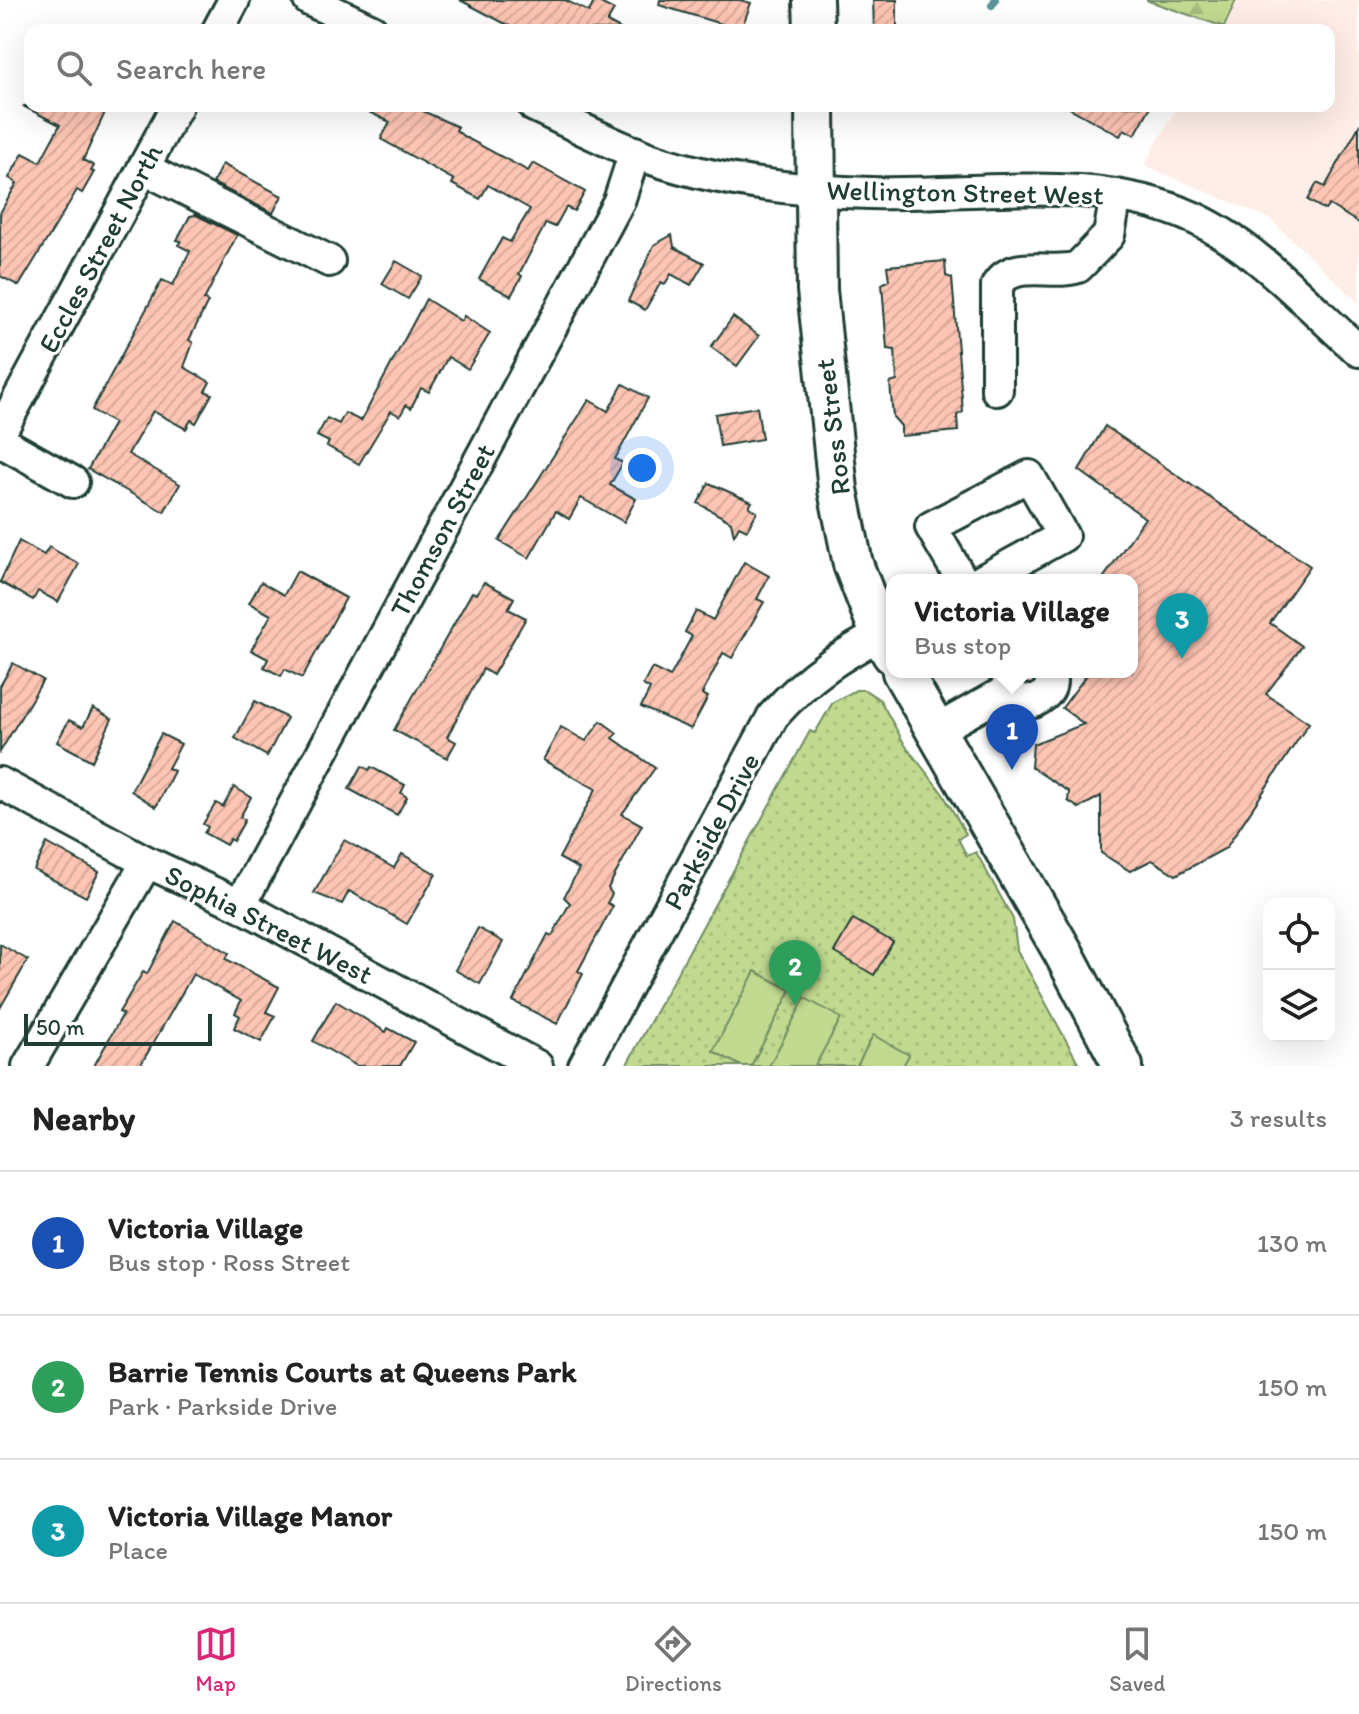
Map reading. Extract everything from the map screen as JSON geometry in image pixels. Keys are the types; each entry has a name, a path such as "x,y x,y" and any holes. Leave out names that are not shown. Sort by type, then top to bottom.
{"main road":[{"path":"813,0 814,24"},
{"name":"Ross Street","path":"815,112 817,290 838,490 853,564 886,635"},
{"path":"906,678 1063,952 1123,1066"}],"street":[{"path":"221,24 234,0"},
{"path":"309,0 359,24"},
{"name":"Eccles Street North","path":"0,433 174,112"},
{"name":"Wellington Street West","path":"547,112 635,152 709,175 817,190 872,193 1058,190 1130,196 1195,218 1242,246 1359,351"},
{"name":"Thomson Street","path":"240,905 619,201 635,152"},
{"path":"143,168 329,261"},
{"path":"997,390 997,285 1001,278 1020,270 1078,267 1109,235 1116,195"},
{"path":"0,441 73,482"},
{"path":"958,574 931,527 1029,476 1063,536 994,574"},
{"name":"Parkside Drive","path":"584,1066 773,716 800,685 844,652 886,640"},
{"path":"937,730 1008,681 1017,699 1034,702 1047,695 1052,678"},
{"name":"Sophia Street West","path":"0,783 147,862 240,905 537,1066"},
{"path":"28,1066 147,862"}],"shaded area":[{"path":"1236,0 1359,0 1359,303 1270,219 1144,165 1175,112 1335,112 1335,24 1226,24"}],"green space":[{"path":"1146,0 1236,0 1225,24 1215,24"},
{"path":"856,690 865,690 880,700 905,745 943,794 966,834 958,839 967,856 976,852 1013,919 1017,950 1080,1066 626,1066 810,731 815,733 833,702"},
{"path":"755,971 791,990 751,1066 741,1066 713,1051"},
{"path":"805,998 841,1018 815,1066 769,1066"},
{"path":"873,1035 909,1055 903,1066 857,1066"}],"building":[{"path":"460,0 565,0 589,12 595,0 614,10 607,22 611,24 506,24"},
{"path":"660,0 740,0 751,3 743,24 721,24 659,5"},
{"path":"873,0 897,0 897,24 874,24"},
{"path":"35,112 105,112 83,160 94,166 91,171 94,172 82,193 77,190 19,286 0,276 0,213 17,183 9,178 23,153 40,162 60,125"},
{"path":"369,112 425,112 458,127 456,130 463,136 528,171 533,163 585,192 574,211 566,207 555,227 546,223 511,296 479,279 502,238 510,242 530,209 488,185 480,199 452,184 454,180 381,139 390,122"},
{"path":"1077,112 1148,112 1135,135 1124,129 1120,136"},
{"path":"1359,126 1359,223 1329,205 1325,210 1308,200 1317,183 1325,187"},
{"path":"222,164 282,196 273,213 213,183"},
{"path":"196,215 237,235 204,300 208,302 189,340 193,343 184,367 210,382 205,391 212,394 196,423 191,420 186,429 153,411 128,454 180,484 164,512 88,469 114,423 92,410 162,280 173,285 190,251 178,245 181,241 177,240 190,216"},
{"path":"672,235 674,247 704,263 691,285 671,274 665,284 661,282 645,310 628,301 654,245"},
{"path":"396,261 422,276 408,299 382,284"},
{"path":"945,261 946,276 952,278 963,412 957,415 958,431 901,436 901,426 893,417 890,383 897,381 895,350 887,349 882,284 889,280 887,266"},
{"path":"426,299 461,321 464,316 490,333 468,369 448,357 429,392 421,388 411,408 406,405 400,416 391,411 359,464 327,446 329,442 317,436 327,418 339,424 345,413 361,421"},
{"path":"733,317 759,336 737,366 711,347"},
{"path":"623,384 648,398 615,459 623,463 610,485 636,499 624,522 581,498 569,519 556,511 529,558 499,541 589,400 608,411"},
{"path":"757,407 762,439 720,446 715,414"},
{"path":"1105,426 1310,566 1270,623 1302,646 1266,694 1309,723 1226,848 1176,875 1152,860 1130,871 1101,853 1101,796 1079,808 1068,801 1069,792 1031,767 1033,744 1084,724 1062,708 1084,678 1138,678 1138,574 1106,574 1145,518 1079,470"},
{"path":"709,483 752,502 749,507 757,512 747,530 739,526 734,535 731,522 698,503"},
{"path":"19,541 44,555 49,547 79,564 58,602 38,591 33,600 0,582"},
{"path":"744,562 769,576 757,599 764,602 732,658 723,653 702,694 708,697 691,729 641,707 650,689 643,685 652,668 670,677 692,636 685,632 696,611 713,620"},
{"path":"297,571 346,598 302,678 285,669 281,676 264,667 268,659 251,650 271,615 249,603 261,582 284,595"},
{"path":"484,582 514,598 508,609 526,618 493,675 483,669 447,737 456,742 447,758 394,730 472,592 477,594"},
{"path":"13,663 43,680 0,752 0,686"},
{"path":"255,701 287,718 267,756 235,738"},
{"path":"93,708 112,719 92,761 57,742 69,720 83,727"},
{"path":"601,721 617,733 613,738 655,768 622,814 642,825 608,888 612,894 607,903 613,906 578,971 583,974 557,1024 513,1001 548,934 552,936 570,903 564,897 579,869 559,858 596,789 543,760 561,727 586,741"},
{"path":"161,734 181,744 168,768 174,771 156,807 131,791"},
{"path":"362,766 369,770 371,767 405,785 401,793 407,797 397,815 349,789"},
{"path":"234,787 251,797 240,817 245,820 233,841 230,839 226,845 204,833 208,827 203,824 216,803 223,807"},
{"path":"344,840 394,868 402,854 436,874 407,924 349,891 342,904 314,893"},
{"path":"47,843 99,872 86,897 34,870"},
{"path":"853,919 893,942 874,975 834,952"},
{"path":"175,921 229,953 226,959 279,987 266,1012 275,1016 261,1042 234,1028 240,1016 235,1013 241,1001 193,974 140,1066 94,1066 123,1014 119,1012 143,972 147,974"},
{"path":"478,928 503,942 480,984 455,970"},
{"path":"0,944 28,960 0,1008"},
{"path":"336,1001 386,1032 388,1028 414,1042 400,1066 357,1066 313,1041"}],"waterway":[{"path":"992,5 995,0"}],"place":[{"name":"Victoria Village Manor","path":"1182,659"},
{"name":"Victoria Village","path":"1012,770"},
{"name":"Barrie Tennis Courts at Queens Park","path":"795,1006"}]}
